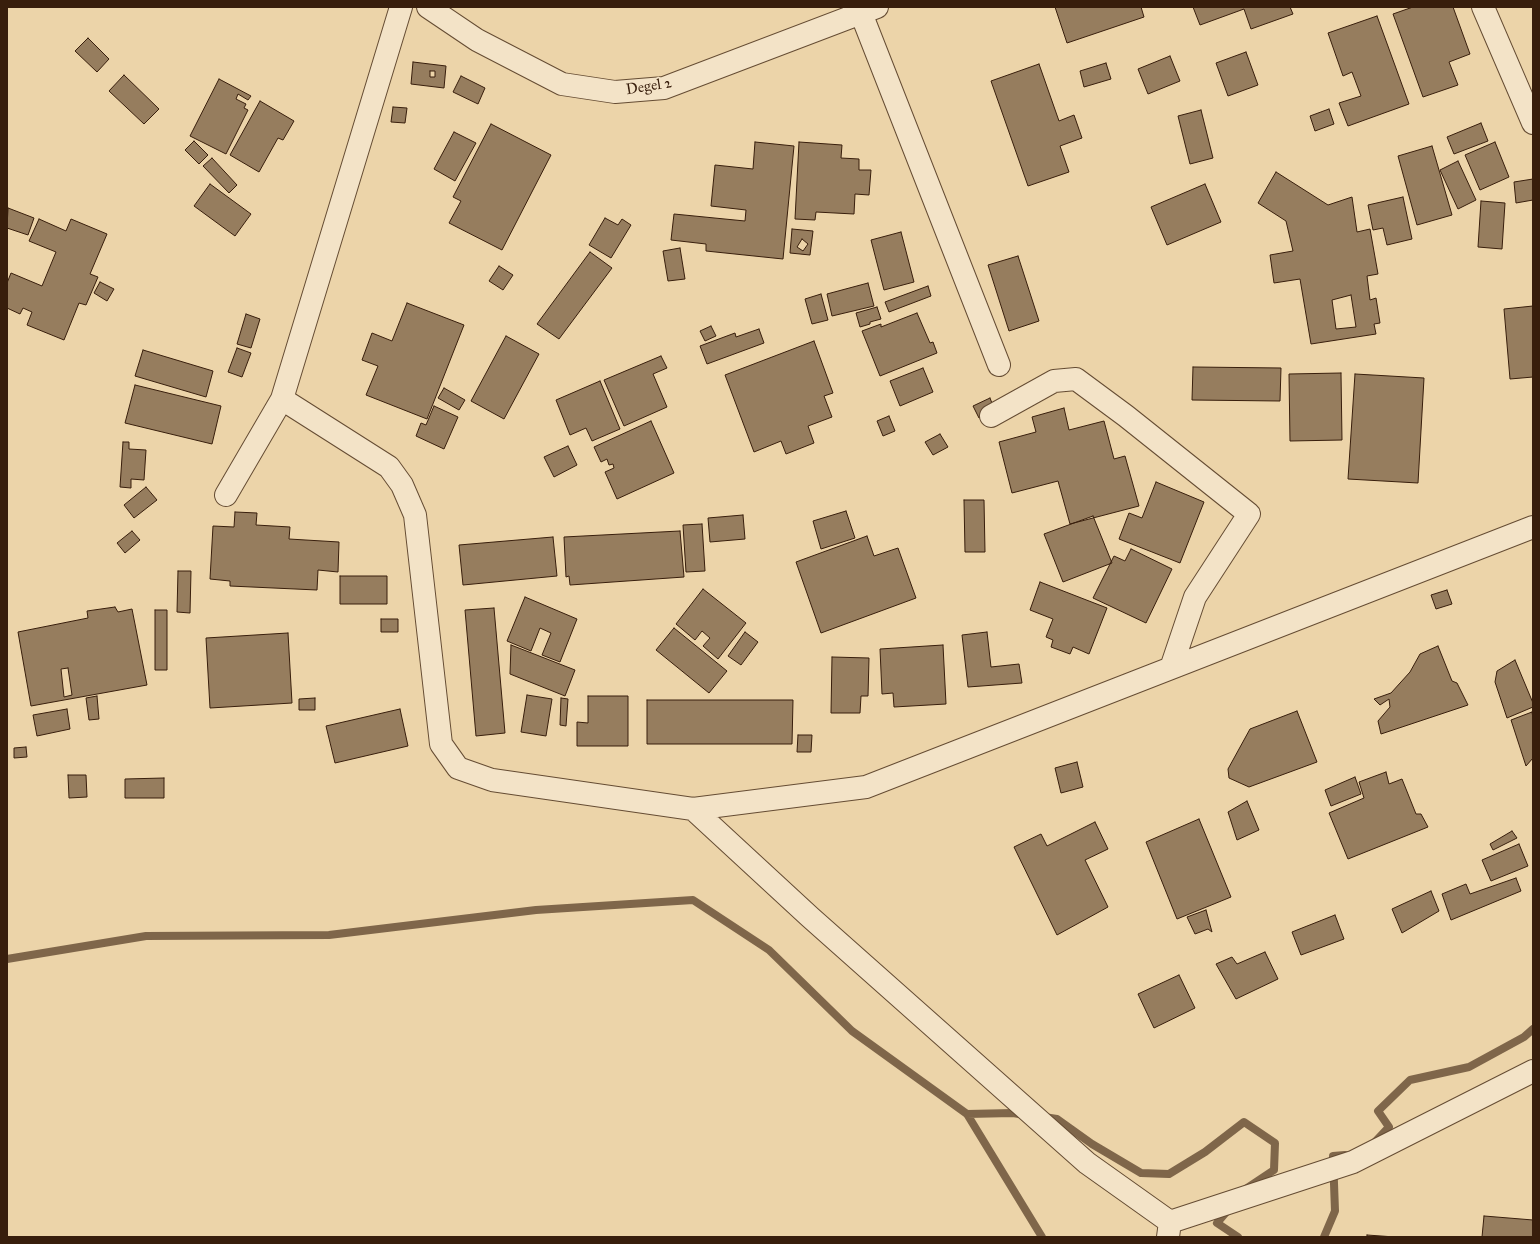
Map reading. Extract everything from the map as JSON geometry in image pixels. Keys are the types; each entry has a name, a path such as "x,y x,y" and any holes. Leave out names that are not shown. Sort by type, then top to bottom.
{"street":[{"path":"226,495 282,399 401,7"},
{"name":"Degel 2","path":"428,7 477,40 562,84 615,92 664,88 869,10"},
{"path":"1484,7 1533,123"},
{"path":"869,10 999,365"},
{"path":"991,416 1054,380 1076,380 1126,416 1250,514 1195,597 1171,668"},
{"path":"282,399 390,467 402,485 415,515 441,744 458,768 492,780 693,809 866,787 1533,527"},
{"path":"693,809 810,917 1087,1162 1169,1230 1353,1162 1533,1071"}],"building":[{"path":"1055,7 1141,7 1144,17 1067,43"},
{"path":"1193,7 1290,7 1293,14 1251,29 1244,9 1200,25"},
{"path":"1413,7 1453,7 1470,54 1449,62 1458,85 1423,97 1393,14"},
{"path":"1377,16 1409,104 1348,126 1339,103 1361,96 1352,72 1343,76 1328,33"},
{"path":"88,38 109,59 97,72 75,51"},
{"path":"1246,52 1258,85 1228,96 1216,63"},
{"path":"1170,56 1180,81 1148,94 1138,69"},
{"path":"413,62 446,66 444,88 411,84","holes":["430,71 435,71 435,77 430,77"]},
{"path":"1106,63 1111,79 1084,87 1080,71"},
{"path":"1039,64 1059,121 1074,115 1082,138 1060,146 1069,172 1028,186 991,81"},
{"path":"124,75 159,109 144,124 109,91"},
{"path":"461,76 485,88 478,104 453,92"},
{"path":"219,79 251,96 248,100 238,94 236,99 246,104 244,108 248,110 226,154 190,136"},
{"path":"260,101 294,121 283,140 278,138 259,172 230,155"},
{"path":"393,107 407,108 405,123 391,122"},
{"path":"1329,109 1334,124 1315,131 1310,116"},
{"path":"1201,110 1213,158 1190,164 1178,116"},
{"path":"1481,123 1488,141 1454,154 1447,137"},
{"path":"491,124 551,155 502,250 449,223 461,201 453,197"},
{"path":"454,132 476,143 455,181 434,169"},
{"path":"194,141 208,155 199,164 185,150"},
{"path":"755,142 794,146 783,259 706,251 706,244 671,240 674,214 745,221 746,210 711,206 715,165 753,169"},
{"path":"799,142 842,145 841,158 859,159 859,170 871,170 869,195 855,194 854,214 816,212 815,220 795,219"},
{"path":"1495,142 1509,177 1480,190 1465,155"},
{"path":"1432,146 1452,215 1417,225 1398,156"},
{"path":"212,158 237,185 229,193 203,166"},
{"path":"1458,161 1476,200 1458,209 1440,170"},
{"path":"1276,172 1328,205 1352,197 1357,232 1370,229 1378,274 1367,276 1370,300 1376,298 1380,323 1374,324 1376,334 1311,344 1300,279 1274,283 1270,255 1293,251 1286,221 1258,203","holes":["1351,295 1356,327 1336,329 1332,300"]},
{"path":"1533,179 1533,200 1516,203 1514,182"},
{"path":"210,184 251,214 235,236 194,206"},
{"path":"1205,184 1221,222 1167,245 1151,207"},
{"path":"1403,197 1412,239 1387,245 1383,228 1373,230 1368,205"},
{"path":"1481,201 1505,203 1502,249 1478,247"},
{"path":"8,208 34,218 28,235 7,228"},
{"path":"605,218 618,225 622,219 631,225 611,258 589,245"},
{"path":"39,219 66,231 71,219 107,234 90,274 98,277 86,305 79,303 64,340 27,325 32,312 23,308 20,314 7,308 7,283 11,273 42,286 56,252 29,241"},
{"path":"792,229 813,231 810,255 790,253","holes":["802,239 808,244 803,251 797,247"]},
{"path":"901,232 914,282 884,290 871,240"},
{"path":"680,248 685,279 668,281 663,251"},
{"path":"590,252 612,268 559,339 537,324"},
{"path":"1018,256 1039,321 1009,331 988,265"},
{"path":"499,266 513,275 503,290 489,281"},
{"path":"100,282 114,289 107,301 94,293"},
{"path":"868,283 874,306 832,316 827,294"},
{"path":"928,286 931,296 889,312 885,302"},
{"path":"821,294 828,320 812,324 805,299"},
{"path":"407,303 464,325 427,419 366,395 378,366 362,360 372,333 392,341"},
{"path":"1533,306 1533,377 1510,379 1504,309"},
{"path":"877,307 881,319 860,327 856,313"},
{"path":"917,313 930,343 933,342 937,353 880,376 862,331 881,324 881,327"},
{"path":"246,314 260,319 251,348 237,344"},
{"path":"711,326 716,336 705,341 700,331"},
{"path":"759,329 764,343 707,364 700,346 735,333 736,337"},
{"path":"506,336 539,354 504,419 471,401"},
{"path":"814,341 833,393 824,396 832,417 808,426 814,443 786,454 781,441 754,452 725,375"},
{"path":"237,348 251,353 242,377 228,372"},
{"path":"143,350 213,371 206,397 135,376"},
{"path":"661,356 667,368 653,374 667,407 624,426 604,380"},
{"path":"1193,367 1281,368 1280,401 1192,400"},
{"path":"923,368 933,392 900,406 890,381"},
{"path":"1341,373 1342,440 1290,441 1289,374"},
{"path":"1355,374 1424,378 1418,483 1348,479"},
{"path":"600,381 620,429 592,441 586,428 570,435 556,400"},
{"path":"135,385 221,406 212,444 125,423"},
{"path":"444,388 465,400 459,410 438,398"},
{"path":"990,398 995,411 979,418 973,406"},
{"path":"434,406 458,417 444,449 416,436 421,423 426,425"},
{"path":"1064,408 1069,430 1104,421 1114,459 1125,456 1139,506 1070,524 1058,481 1012,493 999,442 1036,432 1032,417"},
{"path":"889,416 895,431 883,436 877,421"},
{"path":"651,421 674,473 617,499 605,472 614,468 613,464 609,465 607,459 601,462 594,447"},
{"path":"940,434 948,447 933,455 925,442"},
{"path":"123,442 129,442 129,449 146,450 144,480 131,479 131,488 120,487"},
{"path":"568,446 577,465 554,477 544,457"},
{"path":"1156,482 1204,502 1180,563 1119,539 1129,513 1142,518"},
{"path":"146,487 157,500 134,518 124,505"},
{"path":"964,500 984,500 985,552 965,552"},
{"path":"846,511 855,538 821,549 813,521"},
{"path":"235,512 257,513 256,525 290,527 289,539 339,542 338,572 318,570 317,590 230,586 230,581 210,579 213,526 234,527"},
{"path":"743,515 745,539 710,542 708,518"},
{"path":"1093,516 1112,563 1063,582 1044,534"},
{"path":"702,524 705,571 686,572 683,525"},
{"path":"132,531 140,540 125,553 117,543"},
{"path":"680,531 684,577 570,585 569,576 566,577 564,537"},
{"path":"867,536 874,556 898,548 916,598 821,633 796,562"},
{"path":"553,537 557,576 463,585 459,545"},
{"path":"1131,549 1172,569 1146,623 1093,598 1114,556 1125,561"},
{"path":"178,571 191,571 190,613 177,612"},
{"path":"340,576 387,576 387,604 340,604"},
{"path":"1040,582 1107,608 1089,654 1073,647 1070,654 1051,647 1053,640 1046,637 1053,619 1030,610"},
{"path":"703,589 746,623 718,659 703,646 710,638 702,631 695,640 676,624"},
{"path":"1447,590 1452,604 1436,609 1431,595"},
{"path":"525,597 577,619 560,662 542,655 551,633 540,628 531,651 507,641"},
{"path":"115,607 118,612 132,609 147,685 31,706 18,632 88,618 87,611","holes":["68,668 72,695 64,697 61,669"]},
{"path":"494,608 505,733 476,736 465,610"},
{"path":"155,610 167,610 167,670 155,670"},
{"path":"381,619 398,619 398,632 381,632"},
{"path":"674,628 727,671 709,693 656,650"},
{"path":"745,632 758,642 741,665 728,656"},
{"path":"987,632 991,667 1019,664 1022,683 968,687 962,635"},
{"path":"288,633 292,703 210,708 206,638"},
{"path":"511,645 575,670 565,696 510,674"},
{"path":"943,645 946,704 894,707 893,693 882,694 880,649"},
{"path":"1438,646 1452,681 1457,683 1468,705 1381,734 1378,721 1390,707 1389,699 1380,705 1374,699 1391,693 1410,672 1420,654"},
{"path":"832,657 869,658 868,696 861,696 860,713 831,713"},
{"path":"1515,660 1533,703 1533,707 1507,718 1495,682 1497,671"},
{"path":"527,695 552,699 546,736 521,732"},
{"path":"97,696 99,719 89,720 86,698"},
{"path":"588,696 628,696 628,746 577,746 577,722 588,723"},
{"path":"315,698 315,710 299,710 299,699"},
{"path":"561,698 568,699 566,726 560,725"},
{"path":"647,700 793,700 792,744 647,744"},
{"path":"67,709 70,729 37,736 33,715"},
{"path":"400,709 408,746 335,763 326,726"},
{"path":"1297,711 1317,762 1249,787 1229,778 1228,769 1250,729"},
{"path":"1532,712 1533,758 1526,766 1511,720"},
{"path":"798,735 812,735 811,752 797,752"},
{"path":"26,747 27,757 14,758 14,748"},
{"path":"1077,762 1083,787 1061,793 1055,768"},
{"path":"1386,772 1389,784 1402,779 1416,814 1421,814 1428,827 1348,859 1329,813 1364,798 1359,782"},
{"path":"68,775 86,775 87,797 69,798"},
{"path":"1355,777 1361,794 1331,806 1325,790"},
{"path":"164,778 164,798 125,798 125,779"},
{"path":"1247,801 1259,830 1237,840 1228,812"},
{"path":"1199,819 1231,897 1177,919 1146,842"},
{"path":"1095,822 1108,849 1085,860 1108,907 1057,935 1014,847 1041,834 1047,846"},
{"path":"1512,831 1517,838 1493,850 1490,844"},
{"path":"1519,844 1528,866 1491,881 1482,860"},
{"path":"1516,878 1521,891 1451,920 1442,894 1466,884 1470,894"},
{"path":"1431,891 1439,911 1402,933 1392,909"},
{"path":"1206,910 1212,932 1208,929 1195,934 1187,917"},
{"path":"1335,915 1344,939 1301,955 1292,932"},
{"path":"1265,952 1278,979 1236,999 1216,964 1232,957 1237,964"},
{"path":"1179,975 1195,1008 1154,1028 1138,994"},
{"path":"1484,1216 1533,1220 1533,1237 1482,1237"},
{"path":"1367,1235 1395,1237 1367,1237"}],"waterway":[{"path":"7,959 146,936 329,935 536,910 693,900 769,950 852,1031 967,1114 1042,1237"},
{"path":"1374,1143 1389,1127 1378,1111 1410,1080 1469,1067 1524,1037 1533,1029"},
{"path":"967,1114 1013,1113 1025,1115"},
{"path":"1044,1117 1057,1119 1092,1144 1141,1173 1169,1174 1205,1152 1244,1122 1275,1143 1274,1170 1247,1188"},
{"path":"1324,1237 1335,1211 1333,1156 1345,1155"},
{"path":"1229,1209 1217,1223 1238,1237"}]}
